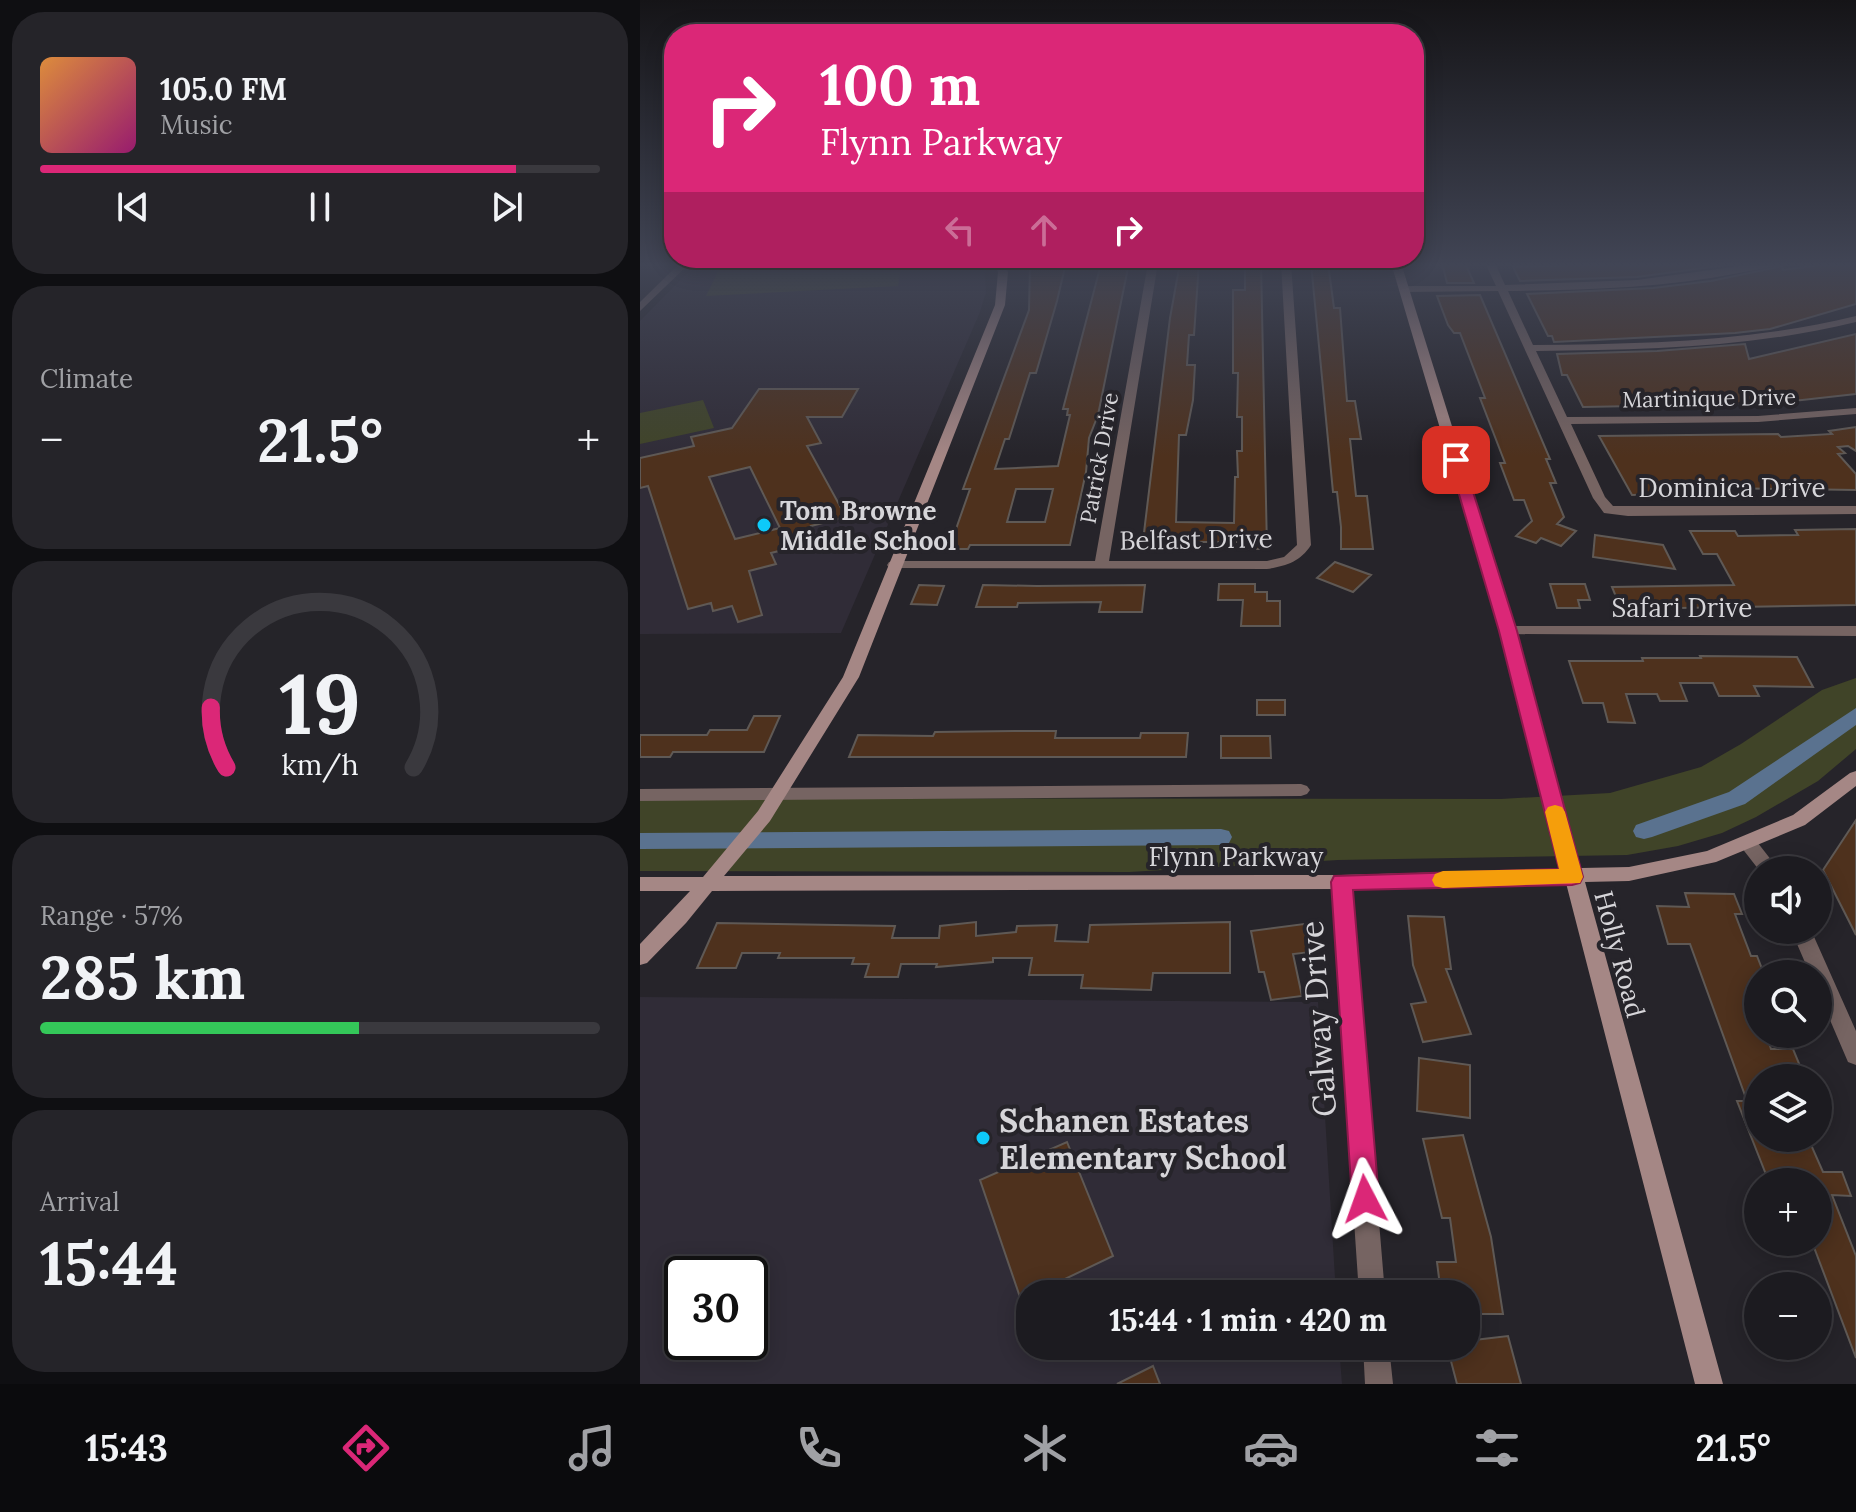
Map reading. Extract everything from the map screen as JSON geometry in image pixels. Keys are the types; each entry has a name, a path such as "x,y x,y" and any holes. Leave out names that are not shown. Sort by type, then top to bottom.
{"street":[{"path":"640,957 679,918 764,816 851,677 991,328"},
{"name":"Patrick Drive","path":"1101,564 1142,328"},
{"name":"Belfast Drive","path":"894,565 1267,565 1291,559 1301,552 1304,545 1290,328"},
{"name":"Holly Road","path":"1417,328 1508,631 1709,1384"},
{"path":"1520,328 1563,421"},
{"path":"1530,348 1709,344 1818,328"},
{"name":"Martinique Drive","path":"1563,421 1758,419 1856,411"},
{"name":"Dominica Drive","path":"1563,421 1599,498 1609,510 1856,510"},
{"name":"Safari Drive","path":"1508,631 1856,631"},
{"name":"Flynn Parkway","path":"640,884 1341,882 1629,874 1667,868 1747,843 1799,820 1856,777"},
{"path":"640,795 1301,790"},
{"path":"1747,843 1758,856"},
{"name":"Galway Drive","path":"1341,882 1371,1280"},
{"path":"1807,944 1856,1055"},
{"path":"1377,1360 1379,1384"}],"shaded area":[{"name":"Tom Browne Middle School","path":"640,328 973,328 841,633 640,634"},
{"name":"Schanen Estates Elementary School","path":"640,997 1318,1002 1335,1280 1016,1280 1016,1360 1340,1360 1342,1384 640,1384"}],"green space":[{"path":"703,400 714,428 640,444 640,413"},
{"path":"1856,678 1856,749 1818,781 1722,833 1678,846 1627,855 1338,860 1129,872 640,871 640,798 1501,799 1610,793 1701,767 1822,690"}],"building":[{"path":"1023,328 1049,328 1036,373 1030,373 1009,439 1005,439 995,469 1058,466 1070,415 1067,415 1068,409 1063,409 1084,328 1116,328 1098,415 1089,438 1086,472 1070,545 970,545 968,549 943,549 950,529 956,529 970,489 963,489","holes":["1016,489 1053,489 1045,522 1007,522"]},
{"path":"1169,328 1195,328 1194,335 1189,335 1187,365 1195,365 1193,400 1186,435 1179,435 1176,522 1234,523 1237,451 1242,451 1242,417 1237,417 1238,373 1233,373 1233,328 1262,328 1267,549 1244,549 1244,542 1177,542 1177,548 1142,549"},
{"path":"1317,328 1341,328 1347,401 1355,401 1361,439 1350,439 1356,496 1367,496 1373,549 1341,549 1337,492 1333,492"},
{"path":"1450,328 1494,328 1550,459 1546,459 1556,483 1550,483 1564,517 1557,524 1576,531 1561,546 1541,538 1536,543 1516,536 1532,521 1524,500 1514,500 1500,463 1505,463 1480,398 1485,398 1460,333 1454,333"},
{"path":"1544,328 1775,328 1735,333 1554,342 1552,336 1548,336"},
{"path":"1856,334 1856,394 1793,401 1795,403 1583,407 1567,375 1562,375 1557,354 1745,344 1749,359"},
{"path":"759,389 858,389 842,417 807,417 821,443 807,446 846,517 811,526 818,541 771,553 776,564 749,571 762,615 738,622 732,606 713,611 711,603 688,609 648,486 640,488 640,458 694,446 691,437 732,428","holes":["750,467 780,528 735,539 709,477"]},
{"path":"1856,427 1856,451 1848,446 1838,447 1845,453 1838,454 1856,474 1856,490 1720,488 1722,492 1632,495 1599,436 1778,434 1781,437 1832,434 1829,431"},
{"path":"1856,529 1856,605 1621,609 1612,587 1734,585 1717,554 1703,554 1690,531 1735,531 1738,536 1798,535 1795,530"},
{"path":"1595,535 1663,545 1675,569 1593,557"},
{"path":"1335,562 1371,575 1353,592 1317,578"},
{"path":"1219,584 1255,584 1255,592 1267,592 1267,601 1280,601 1280,626 1241,626 1243,600 1218,600"},
{"path":"1550,584 1585,584 1590,600 1578,600 1580,608 1557,608"},
{"path":"919,585 944,586 937,605 911,604"},
{"path":"983,585 1145,585 1142,612 1099,612 1101,602 976,607"},
{"path":"1797,657 1813,687 1754,686 1759,696 1719,696 1713,683 1680,683 1687,701 1660,701 1657,694 1626,694 1635,723 1608,722 1603,703 1583,703 1569,661 1643,661 1642,658"},
{"path":"1257,700 1285,700 1285,715 1257,715"},
{"path":"754,716 780,716 764,752 673,752 670,757 640,757 640,735 707,735 710,730 747,730"},
{"path":"1056,731 1055,738 1140,738 1141,733 1188,733 1186,757 849,757 858,735 933,736 935,732"},
{"path":"1221,736 1270,736 1271,758 1221,758"},
{"path":"1856,820 1856,935 1832,888 1832,856"},
{"path":"1685,893 1734,894 1742,914 1735,914 1744,944 1751,956 1757,956 1759,960 1744,960 1744,1048 1793,1049 1799,1064 1744,1064 1744,1093 1690,944 1668,944 1657,906 1689,907"},
{"path":"1408,916 1444,917 1451,969 1446,969 1471,1034 1423,1042 1411,1004 1426,1002 1413,965"},
{"path":"976,922 976,936 1016,932 1017,926 1057,925 1055,941 1088,942 1090,925 1230,922 1230,973 1153,973 1151,990 1081,988 1083,975 1029,975 1032,958 993,958 993,962 936,967 937,964 901,964 898,977 865,977 869,964 852,964 854,958 778,958 780,953 742,953 736,968 697,968 717,923 895,926 892,938 939,938 940,926"},
{"path":"1304,924 1311,952 1293,954 1302,996 1271,1000 1264,972 1259,972 1251,931"},
{"path":"1419,1058 1470,1065 1470,1118 1417,1111"},
{"path":"1737,1101 1744,1101 1744,1119"},
{"path":"1463,1135 1491,1237 1503,1314 1480,1314 1480,1280 1439,1280 1437,1262 1456,1262 1450,1218 1442,1218 1423,1139"},
{"path":"1067,1142 1113,1256 1063,1280 1016,1280 1016,1285 980,1180"},
{"path":"1757,1152 1814,1152 1821,1168 1763,1168"},
{"path":"1832,1172 1842,1172 1851,1196 1832,1195"},
{"path":"1832,1195 1856,1256 1856,1358 1832,1295 1832,1272 1823,1272 1817,1256 1832,1256"},
{"path":"1508,1336 1521,1384 1457,1384 1451,1360 1480,1360 1480,1339"},
{"path":"1153,1366 1160,1384 1117,1384"}],"waterway":[{"path":"1644,831 1737,798 1856,715"},
{"path":"640,841 1221,837"}],"slow traffic":[{"path":"1443,880 1572,877 1555,812"}],"place":[{"name":"Tom Browne Middle School","path":"764,525"},
{"name":"Schanen Estates Elementary School","path":"983,1138"}],"route":[{"path":"1365,1199 1341,882 1572,877 1508,631 1456,460"}]}
